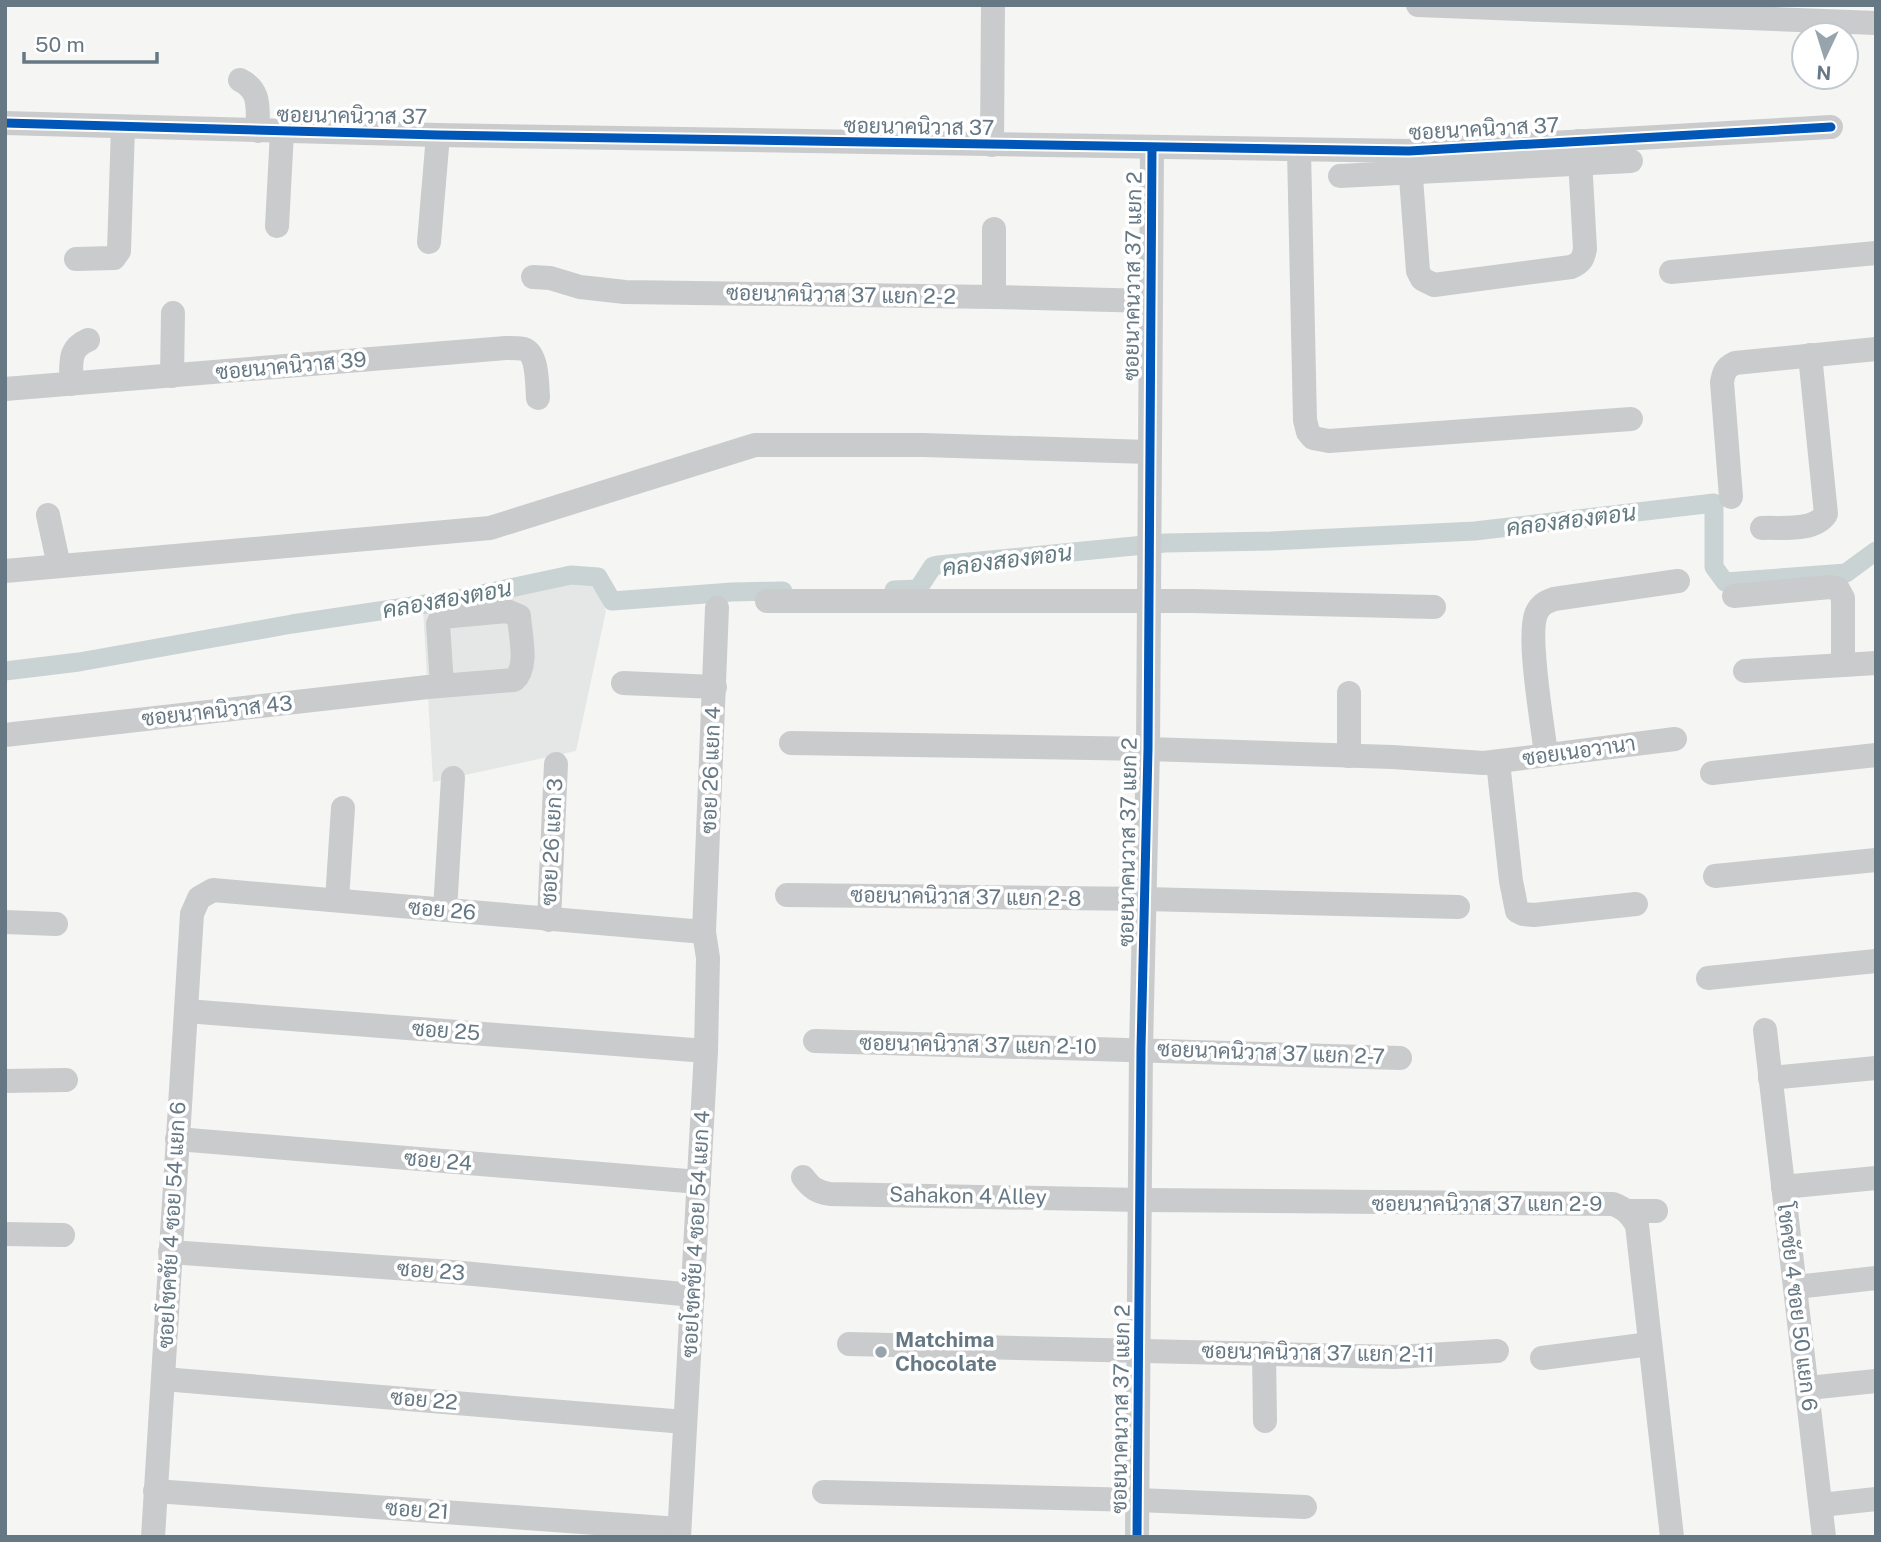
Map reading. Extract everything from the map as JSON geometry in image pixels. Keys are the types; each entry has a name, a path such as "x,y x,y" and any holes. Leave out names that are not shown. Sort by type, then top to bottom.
{"street":[{"path":"992,145 993,5"},
{"path":"1418,5 1876,23"},
{"path":"240,79 255,92 270,132 277,226"},
{"name":"ซอยนาคนิวาส 37","path":"5,123 270,132 1299,151 1409,162 1580,153 1831,127"},
{"path":"76,259 114,258 119,251 123,127"},
{"path":"429,242 438,135"},
{"name":"ซอยนาคนวาส 37 แยก 2","path":"1137,1537 1141,1049 1150,602 1152,149"},
{"path":"1299,151 1305,420 1308,432 1313,438 1329,441 1631,419"},
{"path":"1340,176 1409,162 1418,271 1422,279 1434,285 1571,267 1579,263 1584,257 1585,249 1580,153 1631,160"},
{"path":"994,229 994,297"},
{"path":"1671,272 1876,253"},
{"name":"ซอยนาคนิวาส 37 แยก 2-2","path":"533,276 580,287 625,292 1150,301"},
{"path":"172,376 173,313"},
{"path":"71,384 73,351 78,344 88,340"},
{"name":"ซอยนาคนิวาส 39","path":"5,389 506,348 523,349 530,353 538,398"},
{"path":"1731,497 1722,382 1724,371 1735,363 1876,349"},
{"path":"1762,527 1810,525 1821,522 1826,514 1810,355"},
{"path":"5,571 490,528 755,445 1149,452"},
{"path":"48,515 59,566"},
{"path":"1546,754 1534,649 1533,621 1537,610 1554,599 1678,582"},
{"path":"1734,596 1830,587 1838,589 1843,598 1843,665"},
{"path":"767,601 1150,602 1434,607"},
{"name":"ซอย 26 แยก 4","path":"704,932 717,608"},
{"path":"1745,671 1876,663"},
{"path":"623,683 715,687"},
{"name":"ซอยนาคนิวาส 43","path":"5,735 435,686"},
{"path":"1349,693 1349,755"},
{"name":"ซอยเนอวานา","path":"791,743 1148,749 1491,762 1675,738"},
{"path":"1712,773 1876,755"},
{"path":"1491,762 1517,911 1534,915 1636,904"},
{"name":"ซอย 26 แยก 3","path":"548,920 556,764"},
{"path":"445,910 453,778"},
{"path":"337,900 343,808"},
{"path":"1715,876 1876,860"},
{"name":"ซอย 26","path":"192,914 199,898 213,890 704,932"},
{"name":"ซอยนาคนิวาส 37 แยก 2-8","path":"787,895 1145,899 1458,907"},
{"name":"ซอยโชคชัย 4 ซอย 54 แยก 6","path":"153,1537 192,914"},
{"path":"5,922 56,924"},
{"name":"ซอยโชคชัย 4 ซอย 54 แยก 4","path":"679,1533 706,1051 708,958 704,932"},
{"path":"1708,978 1876,961"},
{"name":"ซอย 25","path":"186,1011 706,1051"},
{"name":"โชคชัย 4 ซอย 50 แยก 6","path":"1765,1030 1825,1537"},
{"name":"ซอยนาคนิวาส 37 แยก 2-10","path":"815,1041 1141,1049"},
{"name":"ซอยนาคนิวาส 37 แยก 2-7","path":"1141,1049 1400,1058"},
{"path":"1770,1078 1876,1068"},
{"path":"5,1081 66,1080"},
{"name":"ซอย 24","path":"177,1139 699,1182"},
{"name":"Sahakon 4 Alley","path":"803,1177 818,1192 830,1194 1140,1200"},
{"path":"1783,1187 1876,1178"},
{"name":"ซอยนาคนิวาส 37 แยก 2-9","path":"1140,1200 1614,1204 1628,1211 1637,1225 1672,1537"},
{"path":"1628,1211 1656,1211"},
{"path":"5,1234 63,1235"},
{"name":"ซอย 23","path":"170,1252 452,1272 692,1295"},
{"path":"1796,1287 1876,1278"},
{"path":"849,1343 1139,1350"},
{"path":"1542,1359 1650,1344"},
{"name":"ซอยนาคนิวาส 37 แยก 2-11","path":"1139,1350 1395,1357 1497,1351"},
{"path":"1264,1353 1265,1422"},
{"name":"ซอย 22","path":"163,1379 685,1422"},
{"path":"1808,1388 1876,1381"},
{"name":"ซอย 21","path":"155,1492 679,1533"},
{"path":"824,1492 1305,1507"},
{"path":"1821,1504 1876,1499"}],"shaded area":[{"path":"587,580 597,588 606,611 576,751 433,782 423,609 557,582"}],"waterway":[{"name":"คลองสองตอน","path":"894,590 918,589 933,566 938,565 1165,543 1271,541 1475,531 1714,503 1714,567 1725,582 1846,573 1876,551"},
{"name":"คลองสองตอน","path":"5,671 79,662 292,624 459,599 571,575 598,577 612,601 783,591"}],"cycle path":[{"path":"5,123 438,135 1409,151 1831,127"},
{"path":"1137,1537 1141,1049 1148,749 1152,149"}],"place":[{"name":"Matchima Chocolate","path":"881,1352"}]}
